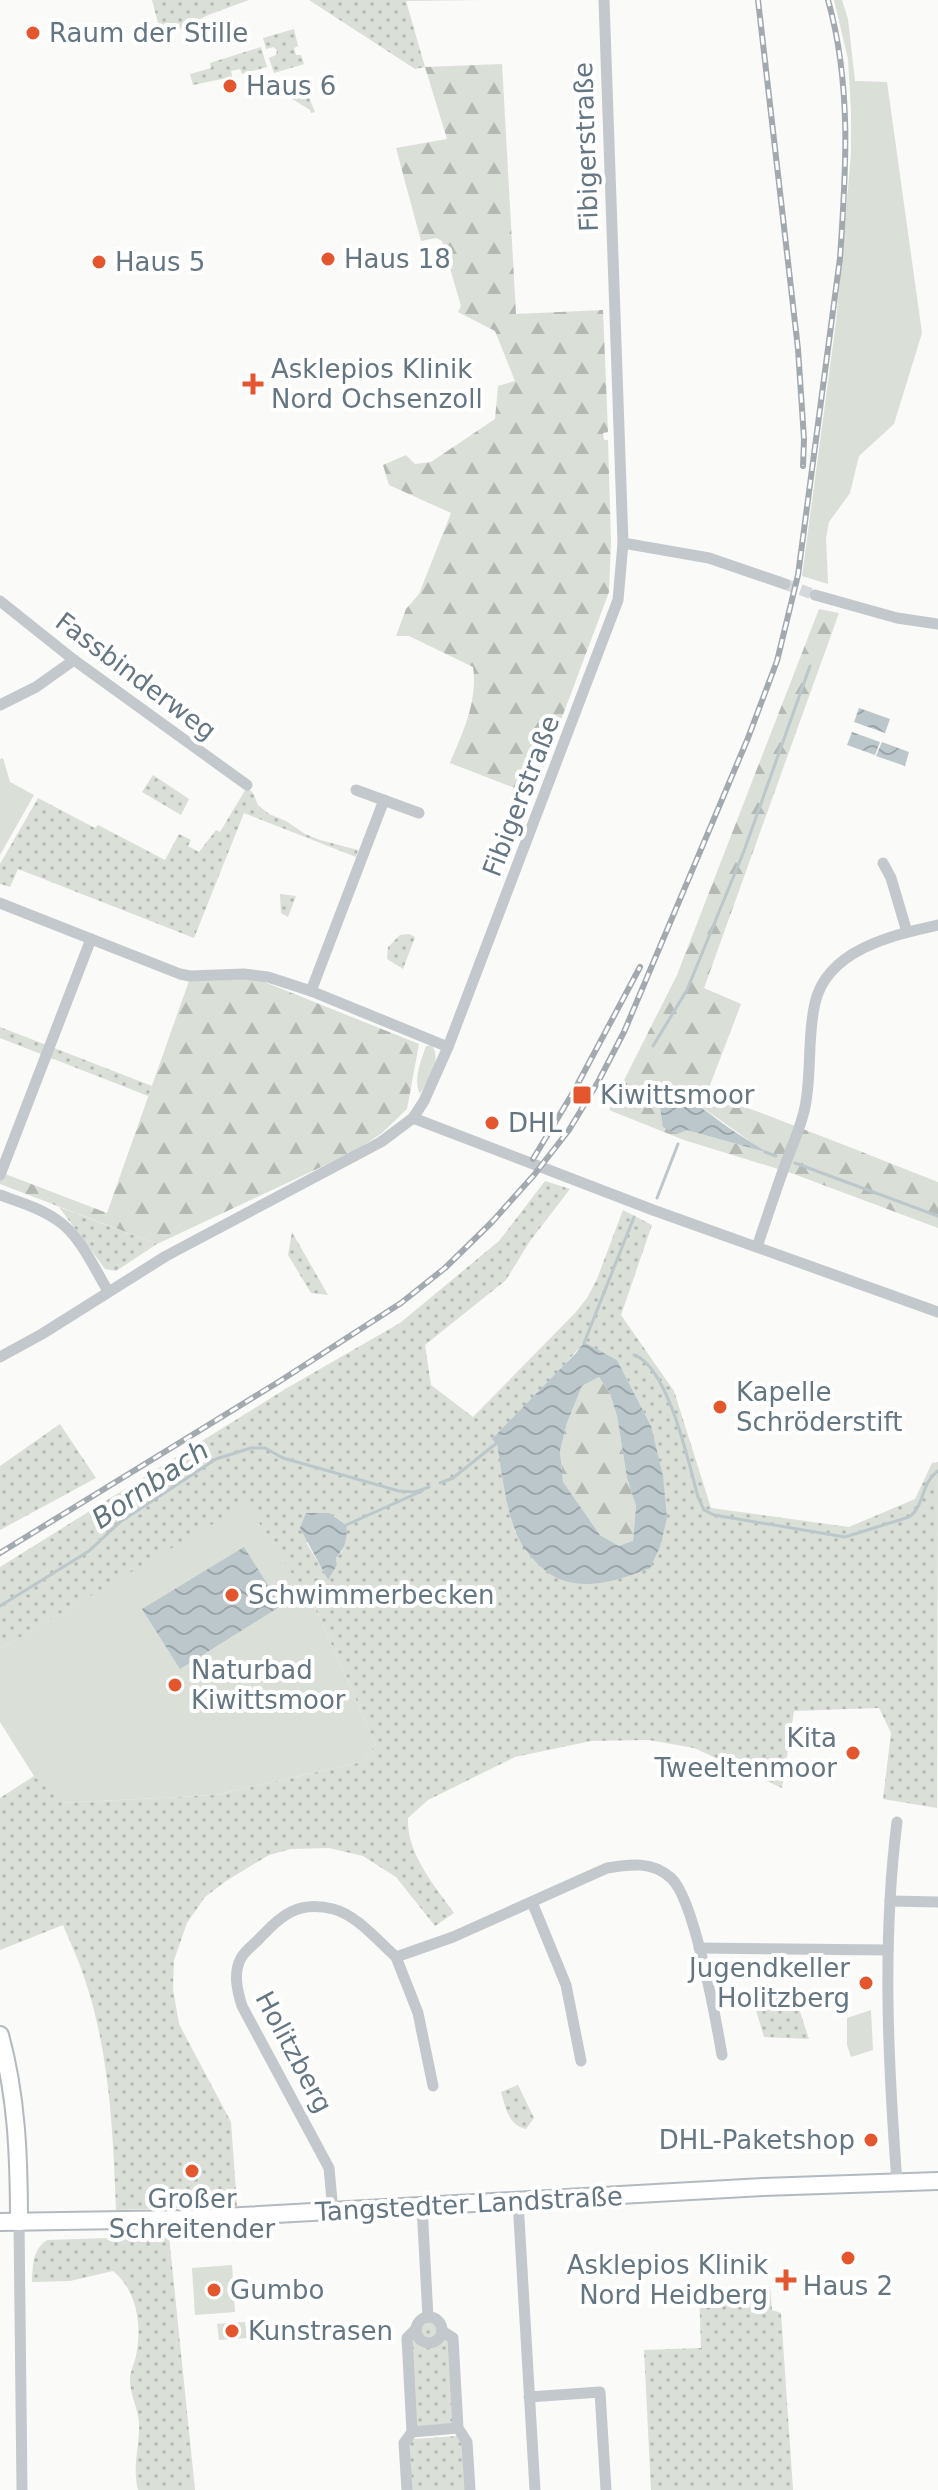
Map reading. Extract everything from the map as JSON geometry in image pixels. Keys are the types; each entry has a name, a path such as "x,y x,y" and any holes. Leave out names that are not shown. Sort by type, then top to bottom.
{"street":[{"name":"Fibigerstraße","path":"0,1357 166,1256 381,1142 413,1118 424,1101 448,1047 618,600 623,543 604,0"},
{"path":"623,543 709,558 785,584"},
{"path":"815,595 897,618 938,624"},
{"name":"Fassbinderweg","path":"0,601 74,660 247,785"},
{"path":"0,705 36,687 74,660"},
{"path":"356,790 419,813"},
{"path":"311,991 384,800"},
{"path":"883,863 891,878 907,932"},
{"path":"0,903 180,974 256,976 311,991 448,1047"},
{"path":"757,1247 804,1112 815,1004 820,986 840,961 907,932 938,925"},
{"path":"0,1175 91,939"},
{"path":"413,1118 938,1312"},
{"path":"0,1195 42,1211 60,1222 77,1241 108,1291"},
{"path":"897,1822 888,1950 889,2041 897,2182"},
{"path":"396,1957 429,1947 607,1868 646,1864 672,1878 681,1889 699,1948 722,2055"},
{"path":"890,1901 938,1902"},
{"path":"532,1902 566,1985 581,2061"},
{"name":"Holitzberg","path":"333,2211 329,2168 242,2006 236,1988 241,1957 290,1911 319,1906 343,1912 396,1957 418,2013 433,2086"},
{"path":"699,1948 888,1950"},
{"path":"0,2035 10,2077 18,2138 22,2490"},
{"name":"Tangstedter Landstraße","path":"0,2222 187,2219 938,2181"},
{"path":"518,2201 535,2490"},
{"path":"422,2206 428,2317"},
{"path":"407,2490 404,2443 412,2432 407,2338 421,2320 428,2317 436,2319 442,2331 453,2338 458,2428 467,2442 470,2490"},
{"path":"416,2329 418,2337 429,2343 440,2338 442,2331"},
{"path":"529,2397 600,2392 606,2490"},
{"path":"412,2432 458,2428"}],"green space":[{"path":"152,0 249,0 208,15 162,38"},
{"path":"309,0 481,0 406,1 425,67 415,69"},
{"path":"834,0 842,0 848,19 855,81 887,82 922,333 894,424 859,456 850,493 829,522 826,538 828,584 802,576 836,322 851,154 848,59"},
{"path":"294,29 298,46 294,48 296,55 301,55 304,64 274,73 269,58 276,55 277,50 273,47 266,49 263,38"},
{"path":"261,47 267,67 242,74 240,69 231,71 232,77 193,85 190,74 211,68 210,63"},
{"path":"502,64 516,314 603,310 608,432 603,433 604,440 608,440 611,542 609,592 533,795 450,763 471,704 473,667 409,636 396,636 406,609 419,594 451,513 389,485 383,465 406,455 415,464 431,462 495,419 498,386 515,381 495,331 458,312 461,306 442,241 436,238 421,241 396,148 447,139 425,67"},
{"path":"305,78 306,82 303,83 315,112 311,113 278,90 277,86"},
{"path":"819,609 839,613 704,988 741,1004 707,1093 938,1182 938,1228 791,1173 684,1140 609,1110 677,975","holes":["683,1096 765,1152 687,1130"]},
{"path":"3,758 10,782 34,795 0,855 0,759"},
{"path":"153,775 189,799 181,815 142,792"},
{"path":"247,787 258,805 269,814 305,834 358,850 356,857 244,813 194,938 18,869 10,887 0,884 0,864 38,798 165,860 179,834 191,840 188,846 199,852 216,830 220,832"},
{"path":"280,894 296,896 288,917 281,913"},
{"path":"400,935 415,937 403,969 387,959 388,947"},
{"path":"257,979 419,1044 407,1109 382,1133 353,1152 157,1244 0,1184 0,1172 107,1213 189,981"},
{"path":"0,1027 152,1086 148,1096 0,1038"},
{"path":"432,1045 435,1064 420,1094 418,1070 426,1046"},
{"path":"545,1181 570,1189 530,1241 506,1280 425,1345 431,1385 473,1417 587,1298 623,1210 652,1225 621,1315 674,1391 711,1508 849,1527 915,1499 932,1463 938,1462 937,1808 883,1799 891,1733 879,1708 794,1711 782,1788 694,1748 649,1740 591,1741 515,1757 428,1800 408,1818 417,1856 454,1913 435,1926 396,1877 363,1856 329,1848 291,1849 269,1855 205,1897 187,1923 174,1960 173,1989 179,2024 231,2122 237,2206 116,2210 112,2124 100,2038 84,1976 63,1925 0,1950 0,1798 34,1776 62,1803 215,1795 362,1762 376,1745 318,1614 247,1504 0,1649 0,1567 287,1388 400,1323 499,1241","holes":["584,1342 617,1360 651,1426 650,1568 515,1532 497,1444","306,1542 343,1550 336,1558 337,1565 328,1579"]},
{"path":"59,1207 157,1244 116,1271 105,1269"},
{"path":"292,1232 328,1295 311,1293 288,1255"},
{"path":"599,1377 610,1394 617,1416 627,1478 636,1506 633,1542 619,1546 600,1535 563,1483 560,1451 567,1423 582,1386"},
{"path":"60,1424 96,1478 0,1530 0,1466"},
{"name":"Naturbad Kiwittsmoor","path":"247,1503 318,1614 376,1745 362,1762 215,1795 61,1803 34,1776 0,1722 0,1649"},
{"path":"791,1992 809,2039 764,2037 754,2004"},
{"path":"871,2010 873,2050 851,2057 847,2045 847,2018"},
{"path":"518,2085 534,2118 526,2129 511,2120 501,2092"},
{"path":"169,2236 195,2490 138,2490 139,2423 130,2380 138,2333 133,2299 113,2271 70,2281 32,2282 33,2264 38,2249 47,2240"},
{"name":"Gumbo","path":"232,2265 235,2312 195,2315 192,2268"},
{"path":"770,2287 772,2310 781,2313 793,2490 651,2490 644,2350 701,2348 699,2289"},
{"path":"429,2320 437,2323 440,2331 437,2339 429,2342 421,2339 418,2331 421,2323"},
{"name":"Kunstrasen","path":"245,2322 247,2338 219,2340 217,2324"},
{"path":"444,2332 449,2338 455,2427 416,2429 410,2340 415,2333 423,2342 434,2344"},
{"path":"457,2436 463,2442 466,2490 412,2490 409,2443 413,2439"}],"water":[{"path":"859,708 890,719 885,733 854,722"},
{"path":"852,732 880,742 875,755 847,745"},
{"path":"882,742 909,752 905,766 876,756"},
{"path":"669,1095 692,1102 768,1153 687,1130 677,1134 663,1127 660,1107"},
{"path":"584,1342 617,1360 651,1426 663,1476 667,1518 660,1547 650,1568 620,1579 590,1584 561,1580 547,1572 524,1547 512,1520 497,1444 492,1439","holes":["599,1377 610,1394 617,1416 627,1478 636,1506 633,1541 619,1546 600,1535 563,1482 560,1451 582,1386"]},
{"path":"306,1513 329,1513 346,1525 345,1543 328,1580 300,1528"},
{"path":"244,1547 281,1606 180,1669 142,1609"}],"waterway":[{"path":"653,1046 687,990 744,851 810,666"},
{"name":"Bornbach","path":"657,1198 678,1144"},
{"name":"Bornbach","path":"765,1152 776,1156"},
{"name":"Bornbach","path":"795,1163 938,1216"},
{"name":"Bornbach","path":"584,1343 634,1217"},
{"path":"634,1355 646,1363 667,1396 698,1497 704,1510 714,1515 845,1537 909,1517 938,1471"},
{"name":"Bornbach","path":"440,1483 453,1478 498,1442"},
{"name":"Bornbach","path":"0,1606 89,1551 120,1522 216,1459 251,1448 265,1448 283,1458 399,1491 415,1492 429,1487"},
{"path":"346,1525 422,1491"}],"tunnel":[{"path":"785,584 815,595"}],"railway":[{"path":"758,0 798,349 803,466"},
{"path":"0,1553 401,1303 445,1268 534,1175 569,1130 598,1082 624,1032 748,738 777,661 798,575 840,258 844,193 844,96 836,32 828,0"},
{"path":"533,1159 574,1091 640,967"}],"place":[{"name":"Raum der Stille","path":"33,33"},
{"name":"Haus 6","path":"230,86"},
{"name":"Haus 18","path":"328,259"},
{"name":"Haus 5","path":"99,262"},
{"name":"Asklepios Klinik Nord Ochsenzoll","path":"253,384"},
{"name":"Kiwittsmoor","path":"582,1095"},
{"name":"DHL","path":"492,1123"},
{"name":"Kapelle Schröderstift","path":"720,1407"},
{"name":"Schwimmerbecken","path":"232,1595"},
{"name":"Naturbad Kiwittsmoor","path":"175,1685"},
{"name":"Kita Tweeltenmoor","path":"853,1753"},
{"name":"Jugendkeller Holitzberg","path":"866,1983"},
{"name":"DHL-Paketshop","path":"871,2140"},
{"name":"Großer Schreitender","path":"192,2171"},
{"name":"Haus 2","path":"848,2258"},
{"name":"Asklepios Klinik Nord Heidberg","path":"786,2280"},
{"name":"Gumbo","path":"214,2290"},
{"name":"Kunstrasen","path":"232,2331"}]}
